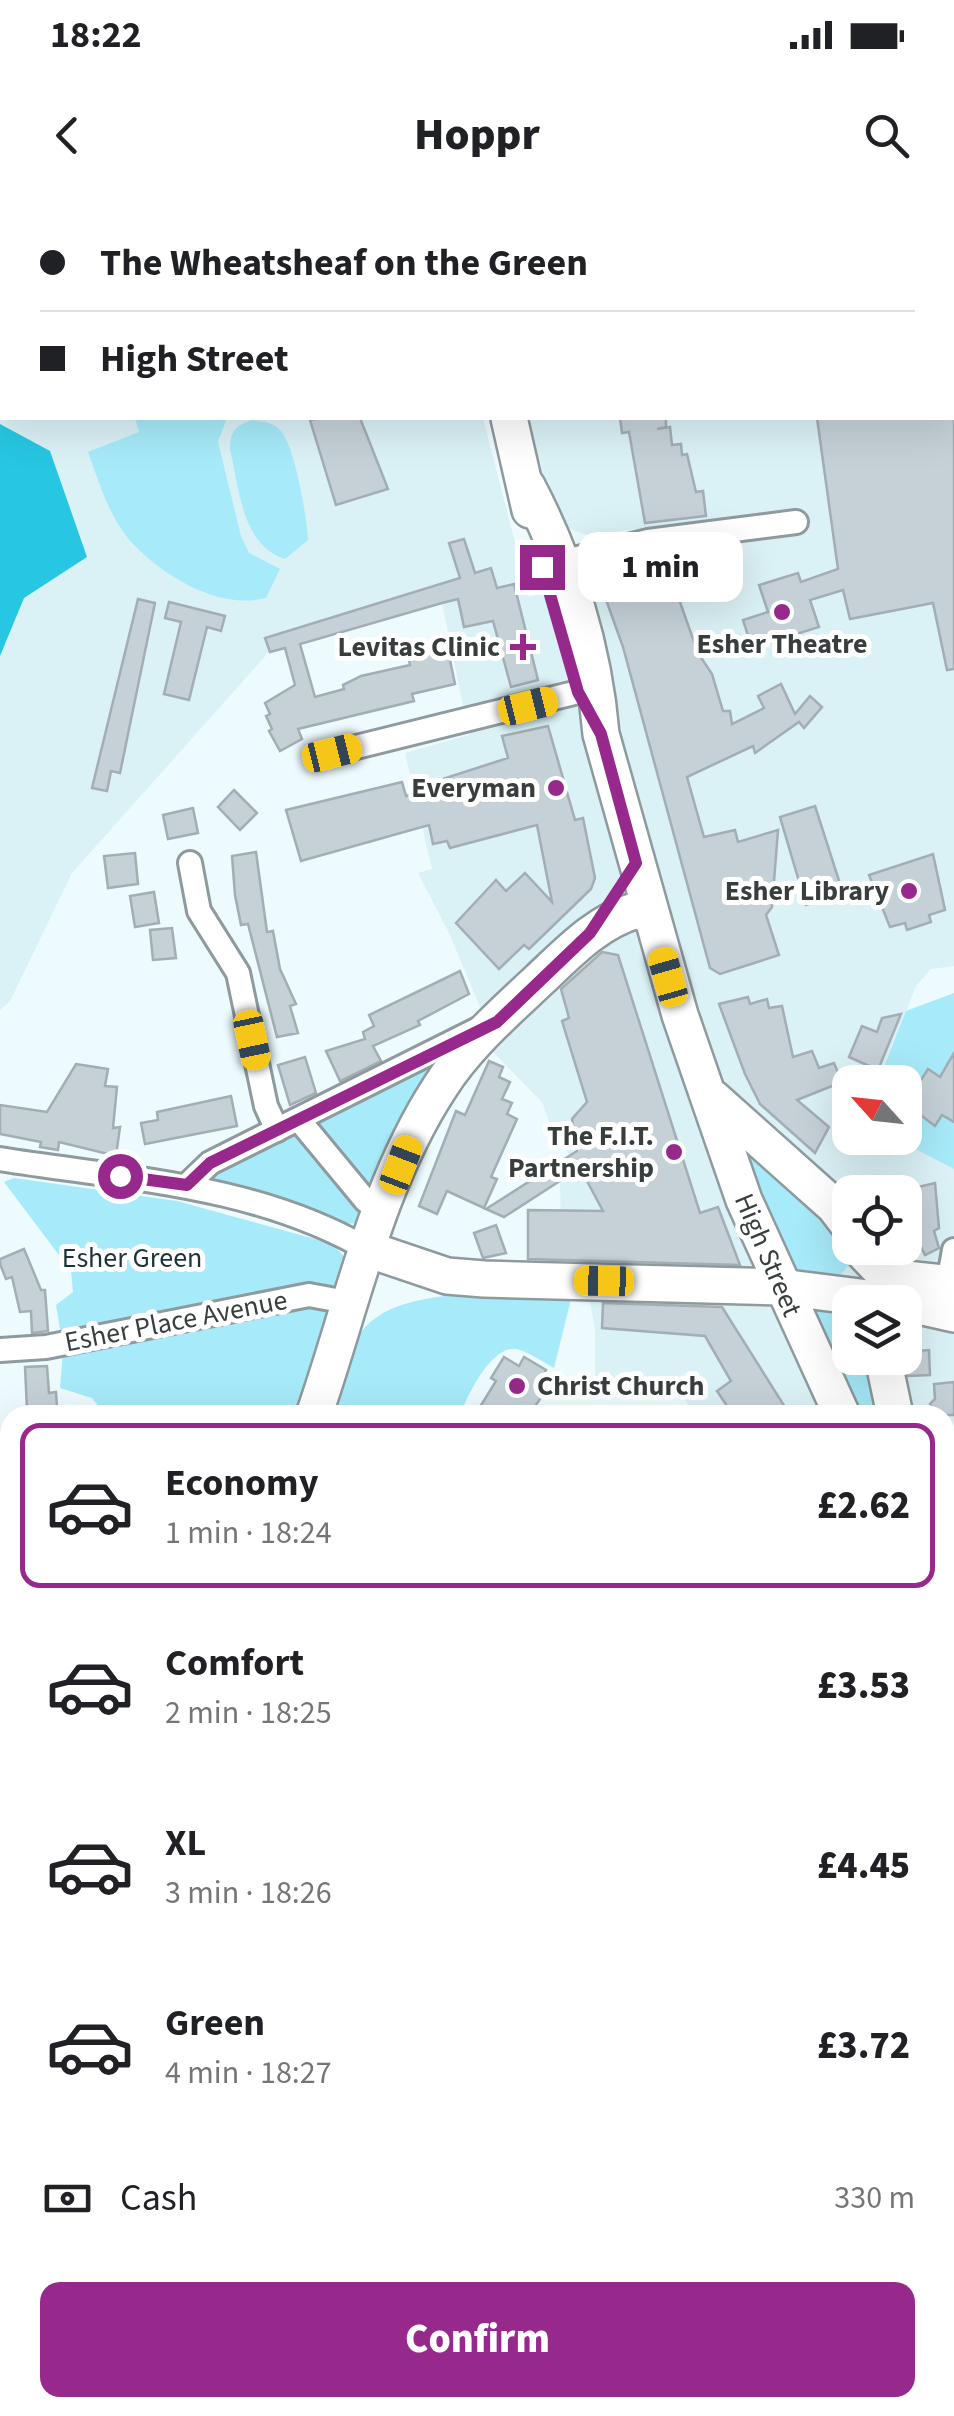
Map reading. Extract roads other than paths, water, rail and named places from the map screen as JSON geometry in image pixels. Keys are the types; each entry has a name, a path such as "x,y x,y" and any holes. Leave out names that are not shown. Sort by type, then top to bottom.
{"main road":[{"path":"510,420 552,564"},
{"name":"High Street","path":"552,564 578,692 601,734"},
{"name":"High Street","path":"552,564 588,652 601,734 705,1090 780,1287 837,1405"},
{"path":"317,1405 366,1250 409,1144 441,1085 497,1022 590,933 636,863"},
{"path":"590,933 636,910 652,916"},
{"name":"High Street","path":"705,1090 832,1204"},
{"path":"383,1211 402,1246 425,1269"},
{"path":"366,1250 425,1269 496,1280 780,1287 832,1294"},
{"name":"High Street","path":"877,1265 887,1277 951,1288"},
{"path":"352,1303 382,1280 425,1269"},
{"path":"922,1294 951,1288"},
{"path":"887,1375 893,1405"}],"street":[{"path":"552,564 648,542 796,522"},
{"path":"332,753 578,692"},
{"path":"190,862 199,910 238,972 266,1106 277,1130"},
{"path":"187,1185 210,1163 497,1022"},
{"path":"299,1120 366,1202 383,1211"},
{"path":"0,1158 187,1185 259,1203 366,1250"},
{"name":"Esher Place Avenue","path":"0,1350 46,1347 309,1295 352,1303"}],"place":[{"name":"Esher Theatre","path":"782,612"},
{"name":"Levitas Clinic","path":"523,647"},
{"name":"Everyman","path":"556,788"},
{"name":"Esher Library","path":"909,891"},
{"name":"The F.I.T. Partnership","path":"674,1152"},
{"name":"Christ Church","path":"517,1386"}],"park label":[{"name":"Esher Green","path":"132,1258"}]}
